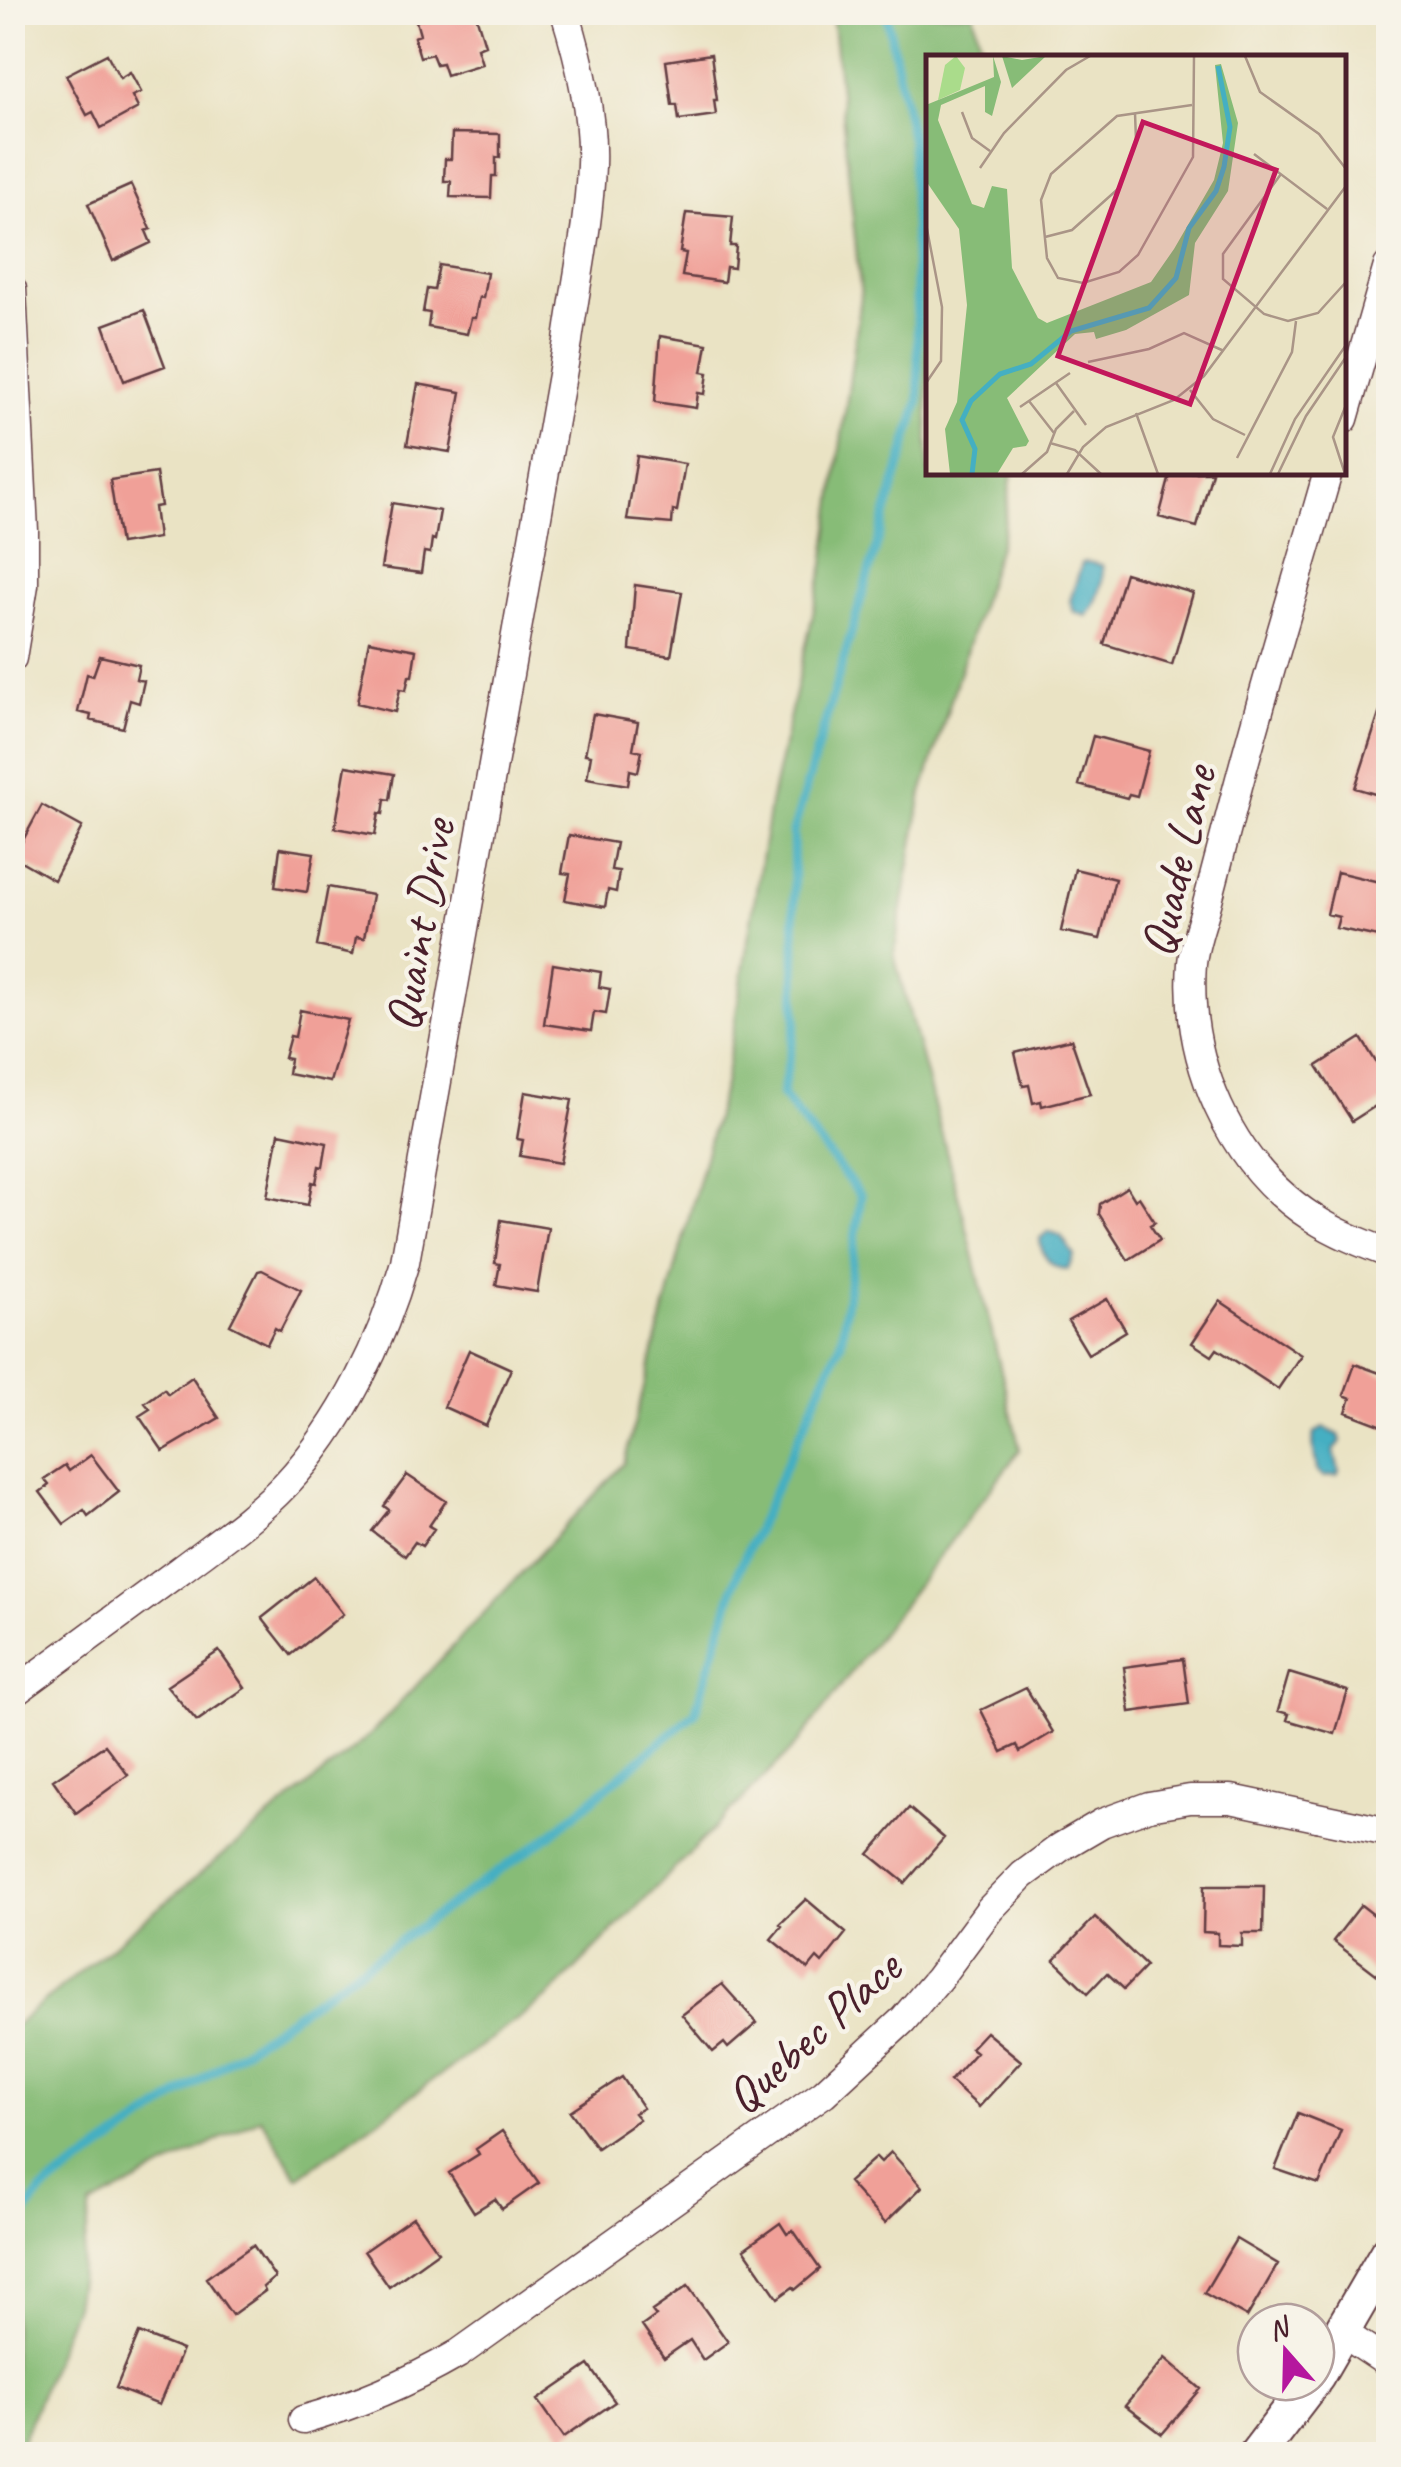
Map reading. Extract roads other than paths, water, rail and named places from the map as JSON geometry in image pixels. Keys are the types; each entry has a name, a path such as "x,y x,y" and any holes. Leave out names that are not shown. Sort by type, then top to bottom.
{"street":[{"name":"Quaint Drive","path":"12,1694 247,1520 286,1484 320,1444 348,1399 394,1298 405,1262 568,342 586,214 592,162 586,101 565,12"},
{"path":"1346,412 1388,266"},
{"path":"12,290 24,531 24,584 12,658"},
{"name":"Quade Lane","path":"1327,475 1192,959 1192,1010 1209,1086 1251,1161 1311,1217 1348,1238 1388,1253"},
{"name":"Quebec Place","path":"303,2420 374,2397 458,2354 824,2093 903,2020 990,1909 1023,1875 1060,1847 1102,1823 1149,1806 1190,1799 1230,1799 1388,1832"},
{"path":"1336,2344 1388,2252"},
{"path":"1343,2333 1388,2363"},
{"path":"1257,2454 1297,2402"}],"water":[{"path":"1082,563 1102,565 1103,571 1099,592 1087,616 1074,612 1070,601"},
{"path":"1049,1231 1061,1236 1074,1255 1068,1269 1056,1267 1044,1255 1040,1238"},
{"path":"1324,1428 1339,1435 1341,1441 1334,1451 1339,1471 1324,1477 1317,1471 1313,1443 1314,1433"}],"waterway":[{"path":"12,2231 42,2191 549,1836 695,1713 739,1569 841,1343 861,1196 782,1095 796,1022 793,832 919,401 912,142 886,12"}]}
